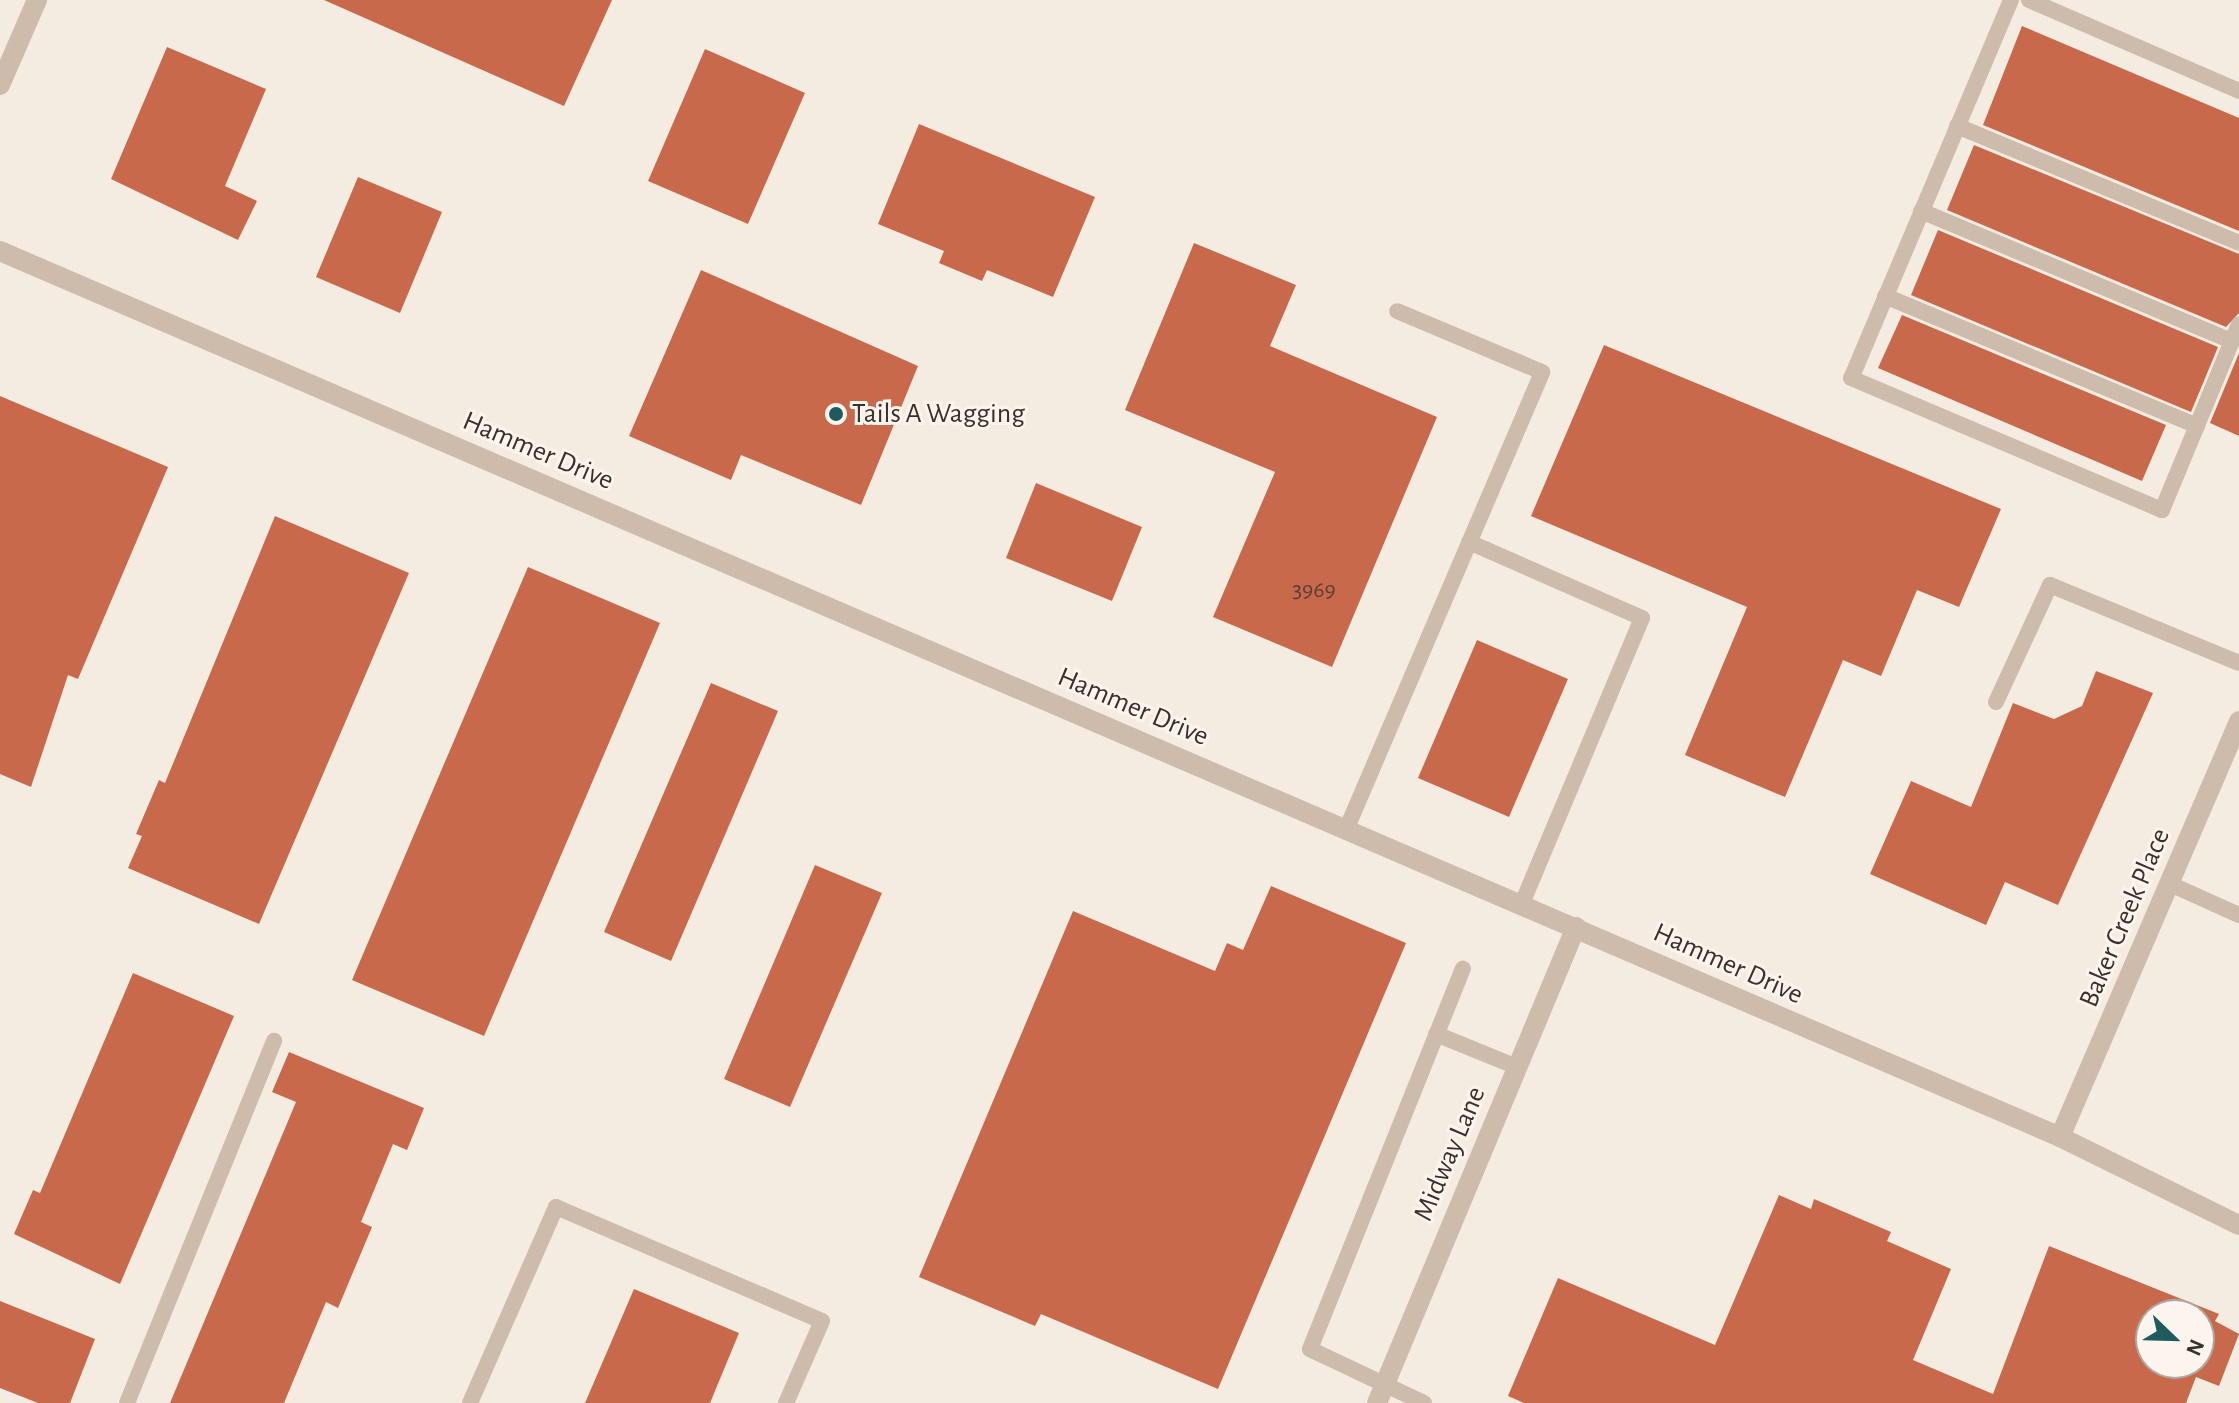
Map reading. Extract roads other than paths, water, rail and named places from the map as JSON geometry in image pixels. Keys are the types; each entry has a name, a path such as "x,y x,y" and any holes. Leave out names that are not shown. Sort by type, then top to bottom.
{"street":[{"path":"0,85 37,0"},
{"name":"Hammer Drive","path":"0,251 2060,1137 2239,1225"},
{"name":"Baker Creek Place","path":"2060,1137 2239,721"},
{"name":"Midway Lane","path":"1377,1403 1576,927"}],"lane":[{"path":"2011,0 1851,378 2162,510 2239,324"},
{"path":"2029,0 2239,91"},
{"path":"1957,126 2239,243"},
{"path":"1921,211 2232,341"},
{"path":"1885,296 2197,426"},
{"path":"1346,830 1542,372 1397,311"},
{"path":"1469,542 1642,618 1522,904"},
{"path":"1996,702 2050,585 2239,663"},
{"path":"2170,884 2239,915"},
{"path":"1424,1403 1386,1382 1310,1349 1463,969"},
{"path":"1436,1034 1517,1067"},
{"path":"127,1403 274,1041"},
{"path":"470,1403 556,1207 822,1321 786,1403"}],"place":[{"name":"Tails A Wagging","path":"836,414"}]}
